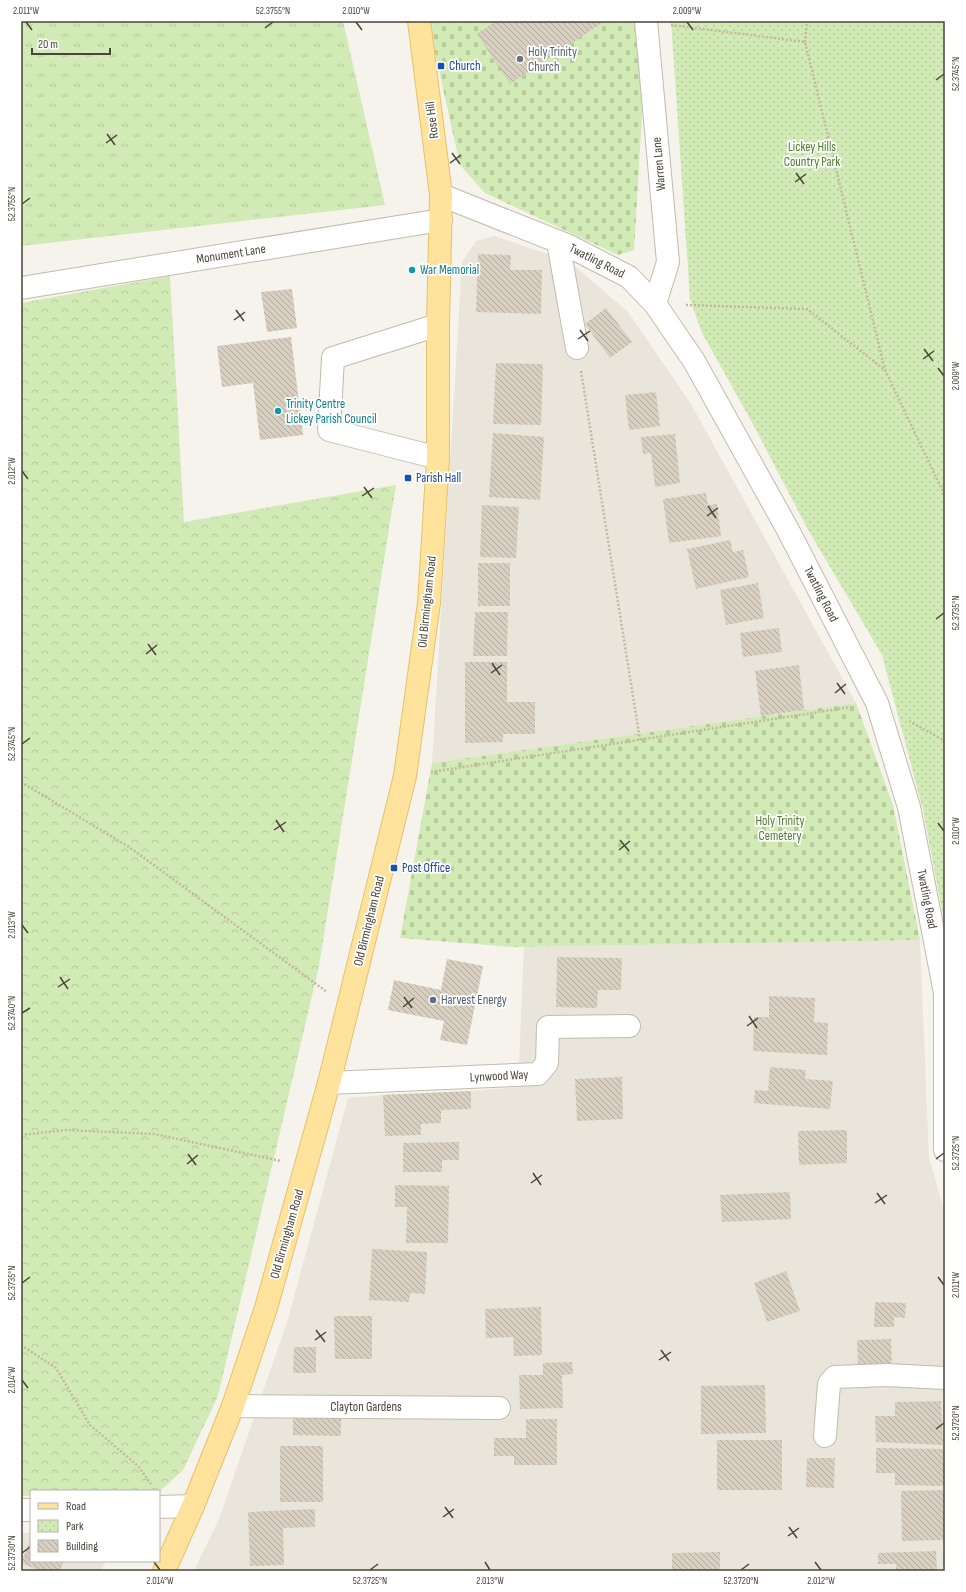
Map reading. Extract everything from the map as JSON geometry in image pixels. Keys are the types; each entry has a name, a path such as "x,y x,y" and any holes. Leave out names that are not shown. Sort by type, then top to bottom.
{"main road":[{"name":"Rose Hill","path":"419,21 441,195 441,220"},
{"name":"Old Birmingham Road","path":"164,1571 193,1506 234,1406 266,1308 330,1082 405,776 429,603 438,458 438,325 441,220"}],"street":[{"name":"Warren Lane","path":"646,21 668,262 656,304"},
{"name":"Twatling Road","path":"441,195 558,242 629,277 656,304 694,361 788,530 877,703 909,807 945,993 945,1150"},
{"name":"Monument Lane","path":"21,288 441,220"},
{"path":"558,242 577,348"},
{"path":"438,325 333,358 329,430 438,458"},
{"name":"Lynwood Way","path":"330,1082 538,1074 547,1062 548,1027 629,1026"},
{"path":"825,1436 829,1384 835,1377 887,1375 945,1378"},
{"name":"Clayton Gardens","path":"234,1406 499,1408"},
{"path":"160,1507 193,1506"}],"path":[{"path":"646,21 804,42"},
{"path":"807,21 804,42 885,370 945,496"},
{"path":"656,304 807,308 885,370"},
{"path":"577,348 640,740"},
{"path":"405,776 877,703 945,741"},
{"path":"21,782 129,847 348,1007"},
{"path":"21,1135 66,1130 154,1134 306,1166"},
{"path":"21,1345 56,1368 90,1424 138,1466 151,1485"}],"shaded area":[{"path":"495,236 570,262 628,312 691,404 856,703 432,763 462,262 476,241"},
{"path":"920,940 929,1157 945,1214 945,1571 194,1571 219,1519 288,1319 348,1098 518,1087 524,947"},
{"path":"21,1533 30,1533 30,1562 106,1562 101,1571 21,1571"}],"green space":[{"path":"21,21 343,21 385,205 21,246"},
{"path":"428,21 635,21 643,98 634,250 618,255 485,193 460,165"},
{"name":"Lickey Hills Country Park","path":"671,21 945,21 945,926 923,810 882,655 807,528 754,426 702,333 690,299"},
{"path":"170,276 184,522 396,485 319,966 218,1396 183,1470 160,1491 30,1490 30,1496 21,1496 21,303"},
{"name":"Holy Trinity Cemetery","path":"856,703 893,805 920,940 514,947 400,938 432,763"}],"building":[{"name":"Holy Trinity Church","path":"496,21 605,21 510,84 477,34"},
{"path":"478,254 511,255 510,270 542,270 541,314 476,312"},
{"path":"292,289 297,328 267,332 261,292"},
{"path":"606,308 632,342 610,358 585,324"},
{"name":"Trinity Centre Lickey Parish Council","path":"291,337 303,435 260,440 253,383 222,387 217,346"},
{"path":"496,363 543,364 541,425 493,424"},
{"path":"656,392 660,426 629,430 625,395"},
{"path":"493,433 544,437 540,500 489,497"},
{"path":"675,434 680,483 655,487 651,453 643,454 641,437"},
{"path":"706,493 708,505 717,504 721,536 669,543 663,499"},
{"path":"482,505 519,507 516,558 480,557"},
{"path":"730,540 733,552 743,550 749,577 696,589 687,549"},
{"path":"478,563 510,563 510,606 478,606"},
{"path":"758,583 764,618 726,625 720,590"},
{"path":"475,612 508,612 507,656 473,656"},
{"path":"779,628 782,652 743,657 740,633"},
{"path":"465,662 507,662 507,702 535,702 535,734 503,734 503,742 465,743"},
{"path":"799,665 804,710 761,716 755,671"},
{"path":"557,957 622,958 621,990 598,990 597,1008 556,1007"},
{"name":"Harvest Energy","path":"447,959 483,966 467,1045 440,1040 444,1021 388,1010 394,980 441,990"},
{"path":"769,996 815,998 814,1022 828,1023 827,1055 753,1051 754,1017 769,1017"},
{"path":"770,1067 806,1070 805,1079 833,1081 830,1109 754,1103 755,1090 768,1091"},
{"path":"622,1077 623,1119 577,1121 575,1079"},
{"path":"471,1091 471,1109 441,1110 441,1123 421,1124 421,1135 385,1136 383,1095"},
{"path":"847,1130 847,1163 799,1165 798,1131"},
{"path":"459,1142 459,1160 442,1160 442,1172 403,1172 403,1143"},
{"path":"395,1185 449,1186 448,1243 406,1243 407,1207 395,1207"},
{"path":"790,1192 791,1219 722,1222 720,1195"},
{"path":"372,1249 427,1252 425,1294 410,1293 409,1302 369,1300"},
{"path":"786,1271 800,1311 767,1322 754,1283"},
{"path":"875,1302 906,1303 905,1318 894,1317 894,1327 874,1327"},
{"path":"541,1307 542,1355 514,1356 513,1337 486,1338 485,1309"},
{"path":"334,1316 372,1316 372,1359 335,1359"},
{"path":"891,1339 892,1365 858,1366 857,1340"},
{"path":"294,1347 316,1347 316,1373 293,1373"},
{"path":"572,1362 573,1374 562,1375 563,1408 520,1409 519,1375 543,1375 543,1363"},
{"path":"765,1385 766,1433 701,1434 701,1386"},
{"path":"941,1401 943,1445 876,1442 875,1416 895,1416 895,1402"},
{"path":"293,1413 341,1414 341,1436 293,1435"},
{"path":"526,1419 557,1419 557,1465 514,1465 514,1456 494,1456 494,1438 526,1438"},
{"path":"717,1440 782,1440 782,1490 717,1490"},
{"path":"280,1446 323,1446 323,1502 280,1502"},
{"path":"876,1448 945,1449 945,1486 895,1485 895,1473 876,1473"},
{"path":"807,1458 835,1458 834,1488 806,1487"},
{"path":"945,1490 945,1540 902,1541 901,1491"},
{"path":"315,1509 315,1527 283,1528 284,1565 250,1566 248,1512"},
{"path":"30,1540 30,1562 64,1562 60,1571 41,1571 21,1563"},
{"path":"936,1551 937,1571 896,1571 896,1564 878,1564 878,1553"},
{"path":"720,1552 720,1571 672,1571 672,1553"}],"place":[{"name":"Holy Trinity Church","path":"520,59"},
{"name":"Church","path":"441,66"},
{"name":"War Memorial","path":"412,270"},
{"name":"Trinity Centre Lickey Parish Council","path":"278,411"},
{"name":"Parish Hall","path":"408,478"},
{"name":"Post Office","path":"394,868"},
{"name":"Harvest Energy","path":"433,1000"}]}
